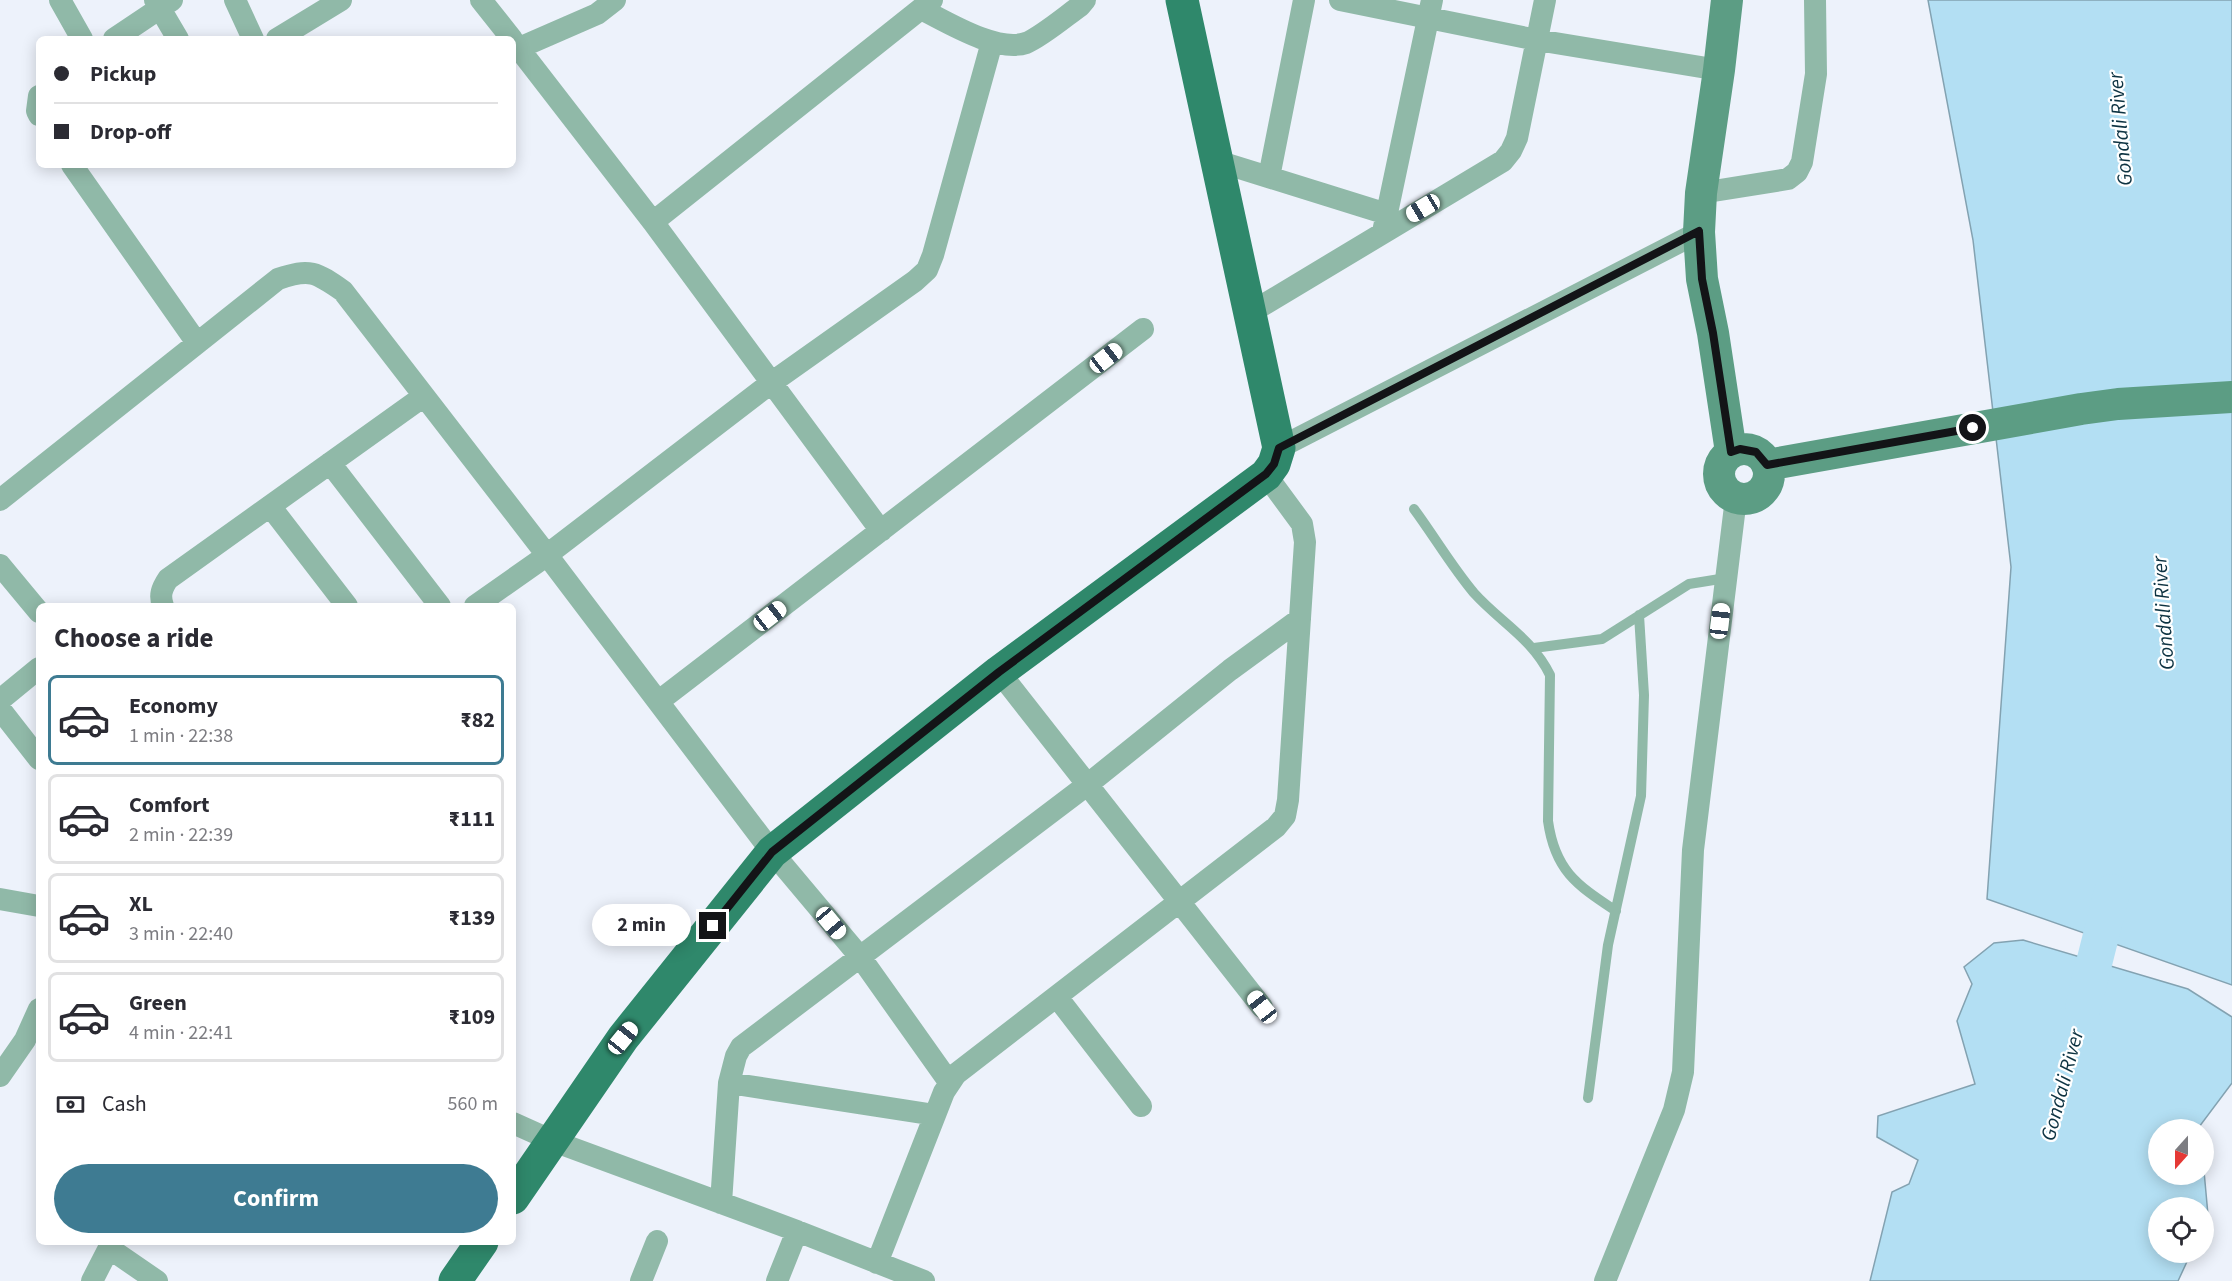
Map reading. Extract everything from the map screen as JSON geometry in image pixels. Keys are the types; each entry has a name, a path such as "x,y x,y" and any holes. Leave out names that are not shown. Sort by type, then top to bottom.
{"main road":[{"path":"516,1194 623,1038 772,852 999,672 1272,461 1250,313 1182,0"},
{"path":"1727,0 1701,193 1699,231 1702,279 1713,333 1731,452"},
{"path":"1767,465 2099,406 2232,398"},
{"path":"1740,449 1756,452 1767,465 1769,474 1764,489 1752,498 1736,498 1724,488 1719,474 1720,465 1731,452 1740,449"},
{"path":"455,1281 480,1245"}],"street":[{"path":"60,0 80,36"},
{"path":"235,0 252,36"},
{"path":"282,36 341,0"},
{"path":"481,0 509,36"},
{"path":"516,43 597,14 615,0"},
{"path":"653,222 926,5 992,42 1017,45 1028,42 1080,6 1085,0"},
{"path":"1269,177 1304,0"},
{"path":"1340,0 1431,9 1537,40 1719,70"},
{"path":"1250,313 1385,223 1503,161 1517,138 1545,0"},
{"path":"1701,193 1788,179 1797,172 1802,162 1814,90 1815,0"},
{"path":"118,36 162,3 177,36"},
{"path":"1385,223 1431,9"},
{"path":"479,603 547,555 771,383 915,281 927,270 992,42"},
{"path":"516,44 653,222 881,531"},
{"path":"1217,161 1269,177 1385,223"},
{"path":"78,168 197,343"},
{"path":"877,1263 935,1115 949,1082 956,1074 1276,827 1285,816 1288,800 1305,542 1302,524 1272,461 1699,231"},
{"path":"0,500 278,279 299,271 321,275 343,291 659,701 772,852 861,958 949,1082"},
{"path":"659,701 1143,329"},
{"path":"162,603 162,588 168,579 424,396"},
{"path":"330,463 438,603"},
{"path":"1605,1281 1674,1110 1683,1072 1693,850 1736,498"},
{"path":"270,506 339,603"},
{"path":"0,565 36,608"},
{"path":"721,1203 729,1083 736,1056 741,1047 1087,785 1230,670 1300,619"},
{"path":"0,700 36,670"},
{"path":"999,672 1262,1007"},
{"path":"0,709 36,755"},
{"path":"0,899 36,905"},
{"path":"1056,997 1141,1106"},
{"path":"0,1076 25,1040 36,1016"},
{"path":"729,1083 935,1115"},
{"path":"516,1124 924,1281"},
{"path":"777,1281 796,1231"},
{"path":"641,1281 657,1241"},
{"path":"92,1281 111,1245 157,1281"}],"lane":[{"path":"1414,509 1475,594 1534,648 1550,675 1548,821 1550,836 1568,874 1578,885 1616,911"},
{"path":"1534,648 1602,639 1689,584 1726,578"},
{"path":"1588,1098 1608,945 1641,796 1644,694 1639,615"}],"water":[{"path":"1928,0 2232,0 2232,985 1987,899 2011,567 1973,240"},
{"path":"2023,940 2188,989 2232,1017 2232,1083 2205,1119 2148,1119 2148,1185 2205,1185 2206,1197 2148,1197 2148,1263 2186,1263 2178,1281 1870,1281 1892,1192 1909,1184 1918,1160 1877,1137 1878,1116 1975,1084 1957,1021 1972,984 1964,967 1994,943"}],"waterway":[{"name":"Gondali River","path":"2083,1007 2112,892"}],"route":[{"path":"713,926 772,852 999,672 1266,474 1274,464 1279,448 1699,231 1702,279 1713,333 1731,452 1748,449 1756,452 1767,465 1973,428"}]}
